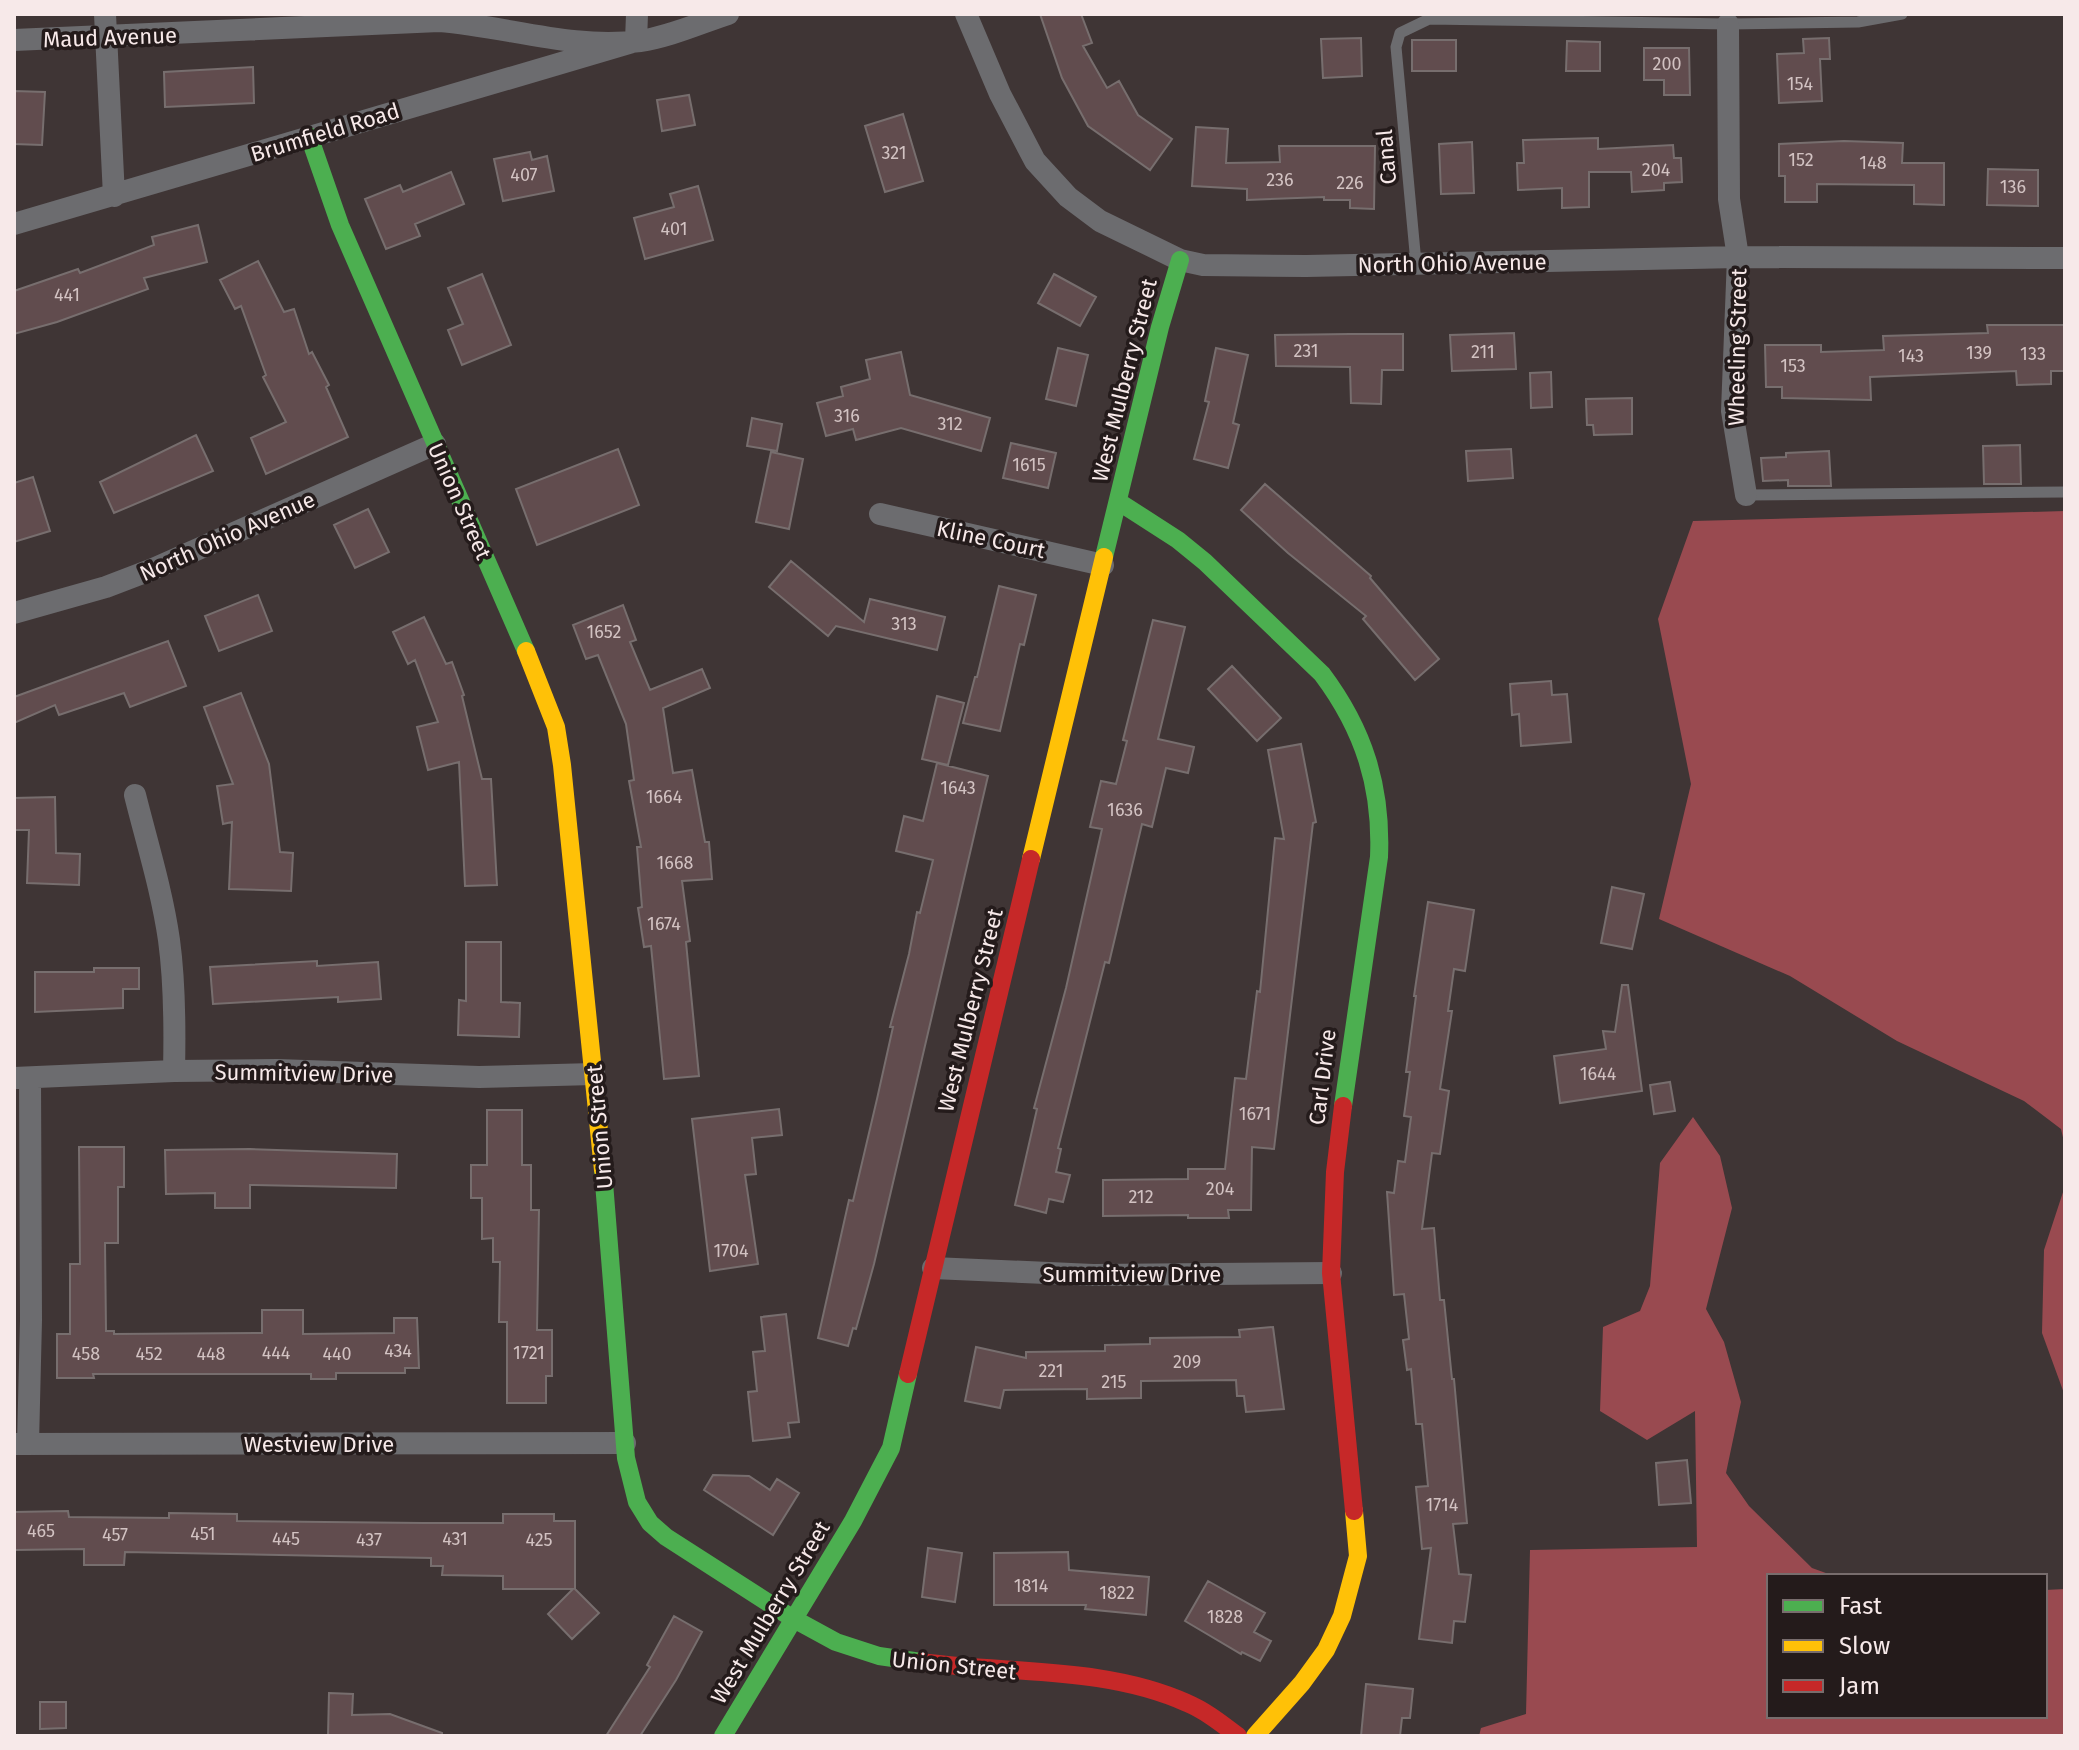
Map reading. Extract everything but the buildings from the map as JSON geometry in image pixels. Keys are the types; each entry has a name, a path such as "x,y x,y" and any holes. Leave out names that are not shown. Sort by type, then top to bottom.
{"street":[{"path":"105,14 114,196"},
{"path":"636,41 637,14"},
{"name":"Maud Avenue","path":"14,40 439,21 480,24 520,34 561,39 636,41 728,14"},
{"name":"North Ohio Avenue","path":"966,14 1000,94 1035,161 1068,197 1100,221 1180,260 1203,265 1228,265 1738,257 2065,258"},
{"name":"Wheeling Street","path":"1728,24 1729,199 1738,257 1732,411 1746,495"},
{"name":"Brumfield Road","path":"14,224 636,41"},
{"name":"Union Street","path":"309,136 340,225 543,690 556,727 594,1074 625,1443 629,1475 646,1517 662,1533 794,1619 873,1656 954,1667 1116,1680 1194,1706 1238,1736"},
{"name":"West Mulberry Street","path":"723,1736 853,1521 891,1448 1160,327 1180,260"},
{"name":"North Ohio Avenue","path":"14,613 106,587 153,569 435,444"},
{"name":"Carl Drive","path":"1119,502 1178,540 1205,562 1322,674 1337,694 1361,740 1374,778 1379,807 1379,857 1349,1052 1335,1172 1331,1273 1358,1556 1342,1616 1326,1650 1302,1683 1255,1736"},
{"name":"Kline Court","path":"880,514 1103,565"},
{"path":"135,795 169,941 174,1071"},
{"name":"Summitview Drive","path":"22,1078 277,1070 479,1077 594,1074"},
{"path":"21,1444 31,1320 22,1078"},
{"name":"Summitview Drive","path":"933,1268 1093,1275 1331,1273"},
{"name":"Westview Drive","path":"21,1444 625,1443"}],"lane":[{"path":"1728,24 1858,22 1902,14"},
{"name":"Canal","path":"1416,263 1396,47 1400,33 1429,19 1728,24"},
{"name":"Wheeling Street","path":"1746,495 2065,492"}],"shaded area":[{"path":"2065,511 2065,1146 2061,1129 2024,1101 1897,1041 1790,976 1659,919 1691,784 1658,619 1693,521"},
{"path":"1693,1117 1720,1156 1732,1208 1706,1309 1724,1342 1741,1402 1726,1473 1749,1506 1812,1568 1828,1574 1767,1574 1767,1718 2047,1718 2047,1590 2065,1589 2065,1736 1479,1736 1481,1728 1526,1714 1530,1550 1697,1547 1695,1411 1647,1440 1600,1411 1603,1327 1640,1311 1650,1286 1660,1163"},
{"path":"2065,1186 2065,1396 2042,1333 2044,1250"}],"traffic: fast":[{"path":"309,136 340,225 526,651"},
{"path":"1104,557 1160,327 1180,260"},
{"path":"1119,502 1178,540 1205,562 1322,674 1337,695 1359,738 1373,783 1379,857 1343,1106"},
{"path":"603,1170 626,1458 637,1502 650,1523 666,1537 792,1618 836,1642 879,1656 921,1662"},
{"path":"723,1736 853,1521 891,1448 908,1374"}],"traffic: slow":[{"path":"1031,859 1104,557"},
{"path":"526,651 556,727 562,765 603,1170"},
{"path":"1255,1736 1302,1683 1326,1650 1342,1616 1358,1556 1354,1511"}],"traffic: jam":[{"path":"908,1374 1031,859"},
{"path":"1343,1106 1335,1172 1331,1273 1354,1511"},
{"path":"921,1662 1056,1673 1123,1683 1156,1691 1194,1706 1238,1736"}]}
